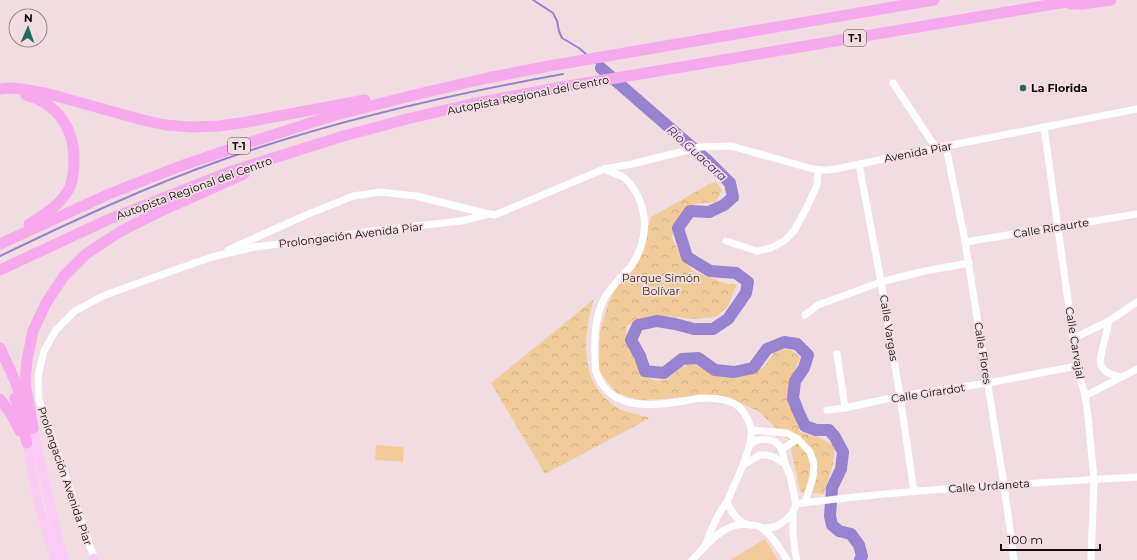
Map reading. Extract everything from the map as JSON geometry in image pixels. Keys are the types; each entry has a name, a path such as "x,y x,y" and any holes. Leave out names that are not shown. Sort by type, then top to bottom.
{"highway":[{"name":"Autopista Regional del Centro","path":"0,242 109,194 178,167 332,116 488,78 550,66 934,0"},
{"name":"Autopista Regional del Centro","path":"0,270 107,220 229,172 407,119 556,88 1078,0"},
{"path":"1058,4 1082,4 1111,0"},
{"path":"0,89 22,89 49,94 158,123 190,127 219,126 247,122 395,95 459,79 488,78"},
{"path":"0,93 11,92 33,97 54,110 69,130 73,142 74,168 70,186 60,201 42,216 0,242"},
{"path":"33,428 25,382 27,360 33,331 46,303 64,276 76,263 86,254 121,231 159,212 247,173 340,138"},
{"path":"0,348 15,381 33,428"},
{"path":"0,363 19,409 27,443"},
{"path":"0,399 11,414 27,443"}],"main road":[{"path":"33,428 59,543 65,560"},
{"path":"27,443 38,503 55,560"}],"street":[{"path":"893,83 936,148"},
{"name":"Avenida Piar","path":"675,153 700,147 731,146 813,169 836,169 1137,109"},
{"name":"Calle Carvajal","path":"1044,127 1077,366 1088,416 1094,480 1091,560"},
{"name":"Calle Flores","path":"946,147 969,263 1004,485 1014,560"},
{"name":"Prolongación Avenida Piar","path":"94,559 39,400 38,376 44,351 56,330 75,311 103,296 212,257 306,215 353,196 381,192 416,196 495,215 604,169 632,164 675,153"},
{"path":"624,177 625,171 632,164"},
{"name":"Calle Vargas","path":"859,164 881,282 914,492"},
{"path":"604,169 624,177 634,188 642,207 644,231 643,241 632,264 603,301 597,317 594,337 596,370 600,381 610,393 625,402 645,405 700,398 725,400 736,404 741,408 746,414 751,430 750,445 743,465 727,502 716,520 704,547"},
{"path":"726,241 757,251 771,248 784,241 794,231 807,207 816,185 818,170"},
{"name":"Prolongación Avenida Piar","path":"212,257 255,247 372,231 461,221 490,214"},
{"name":"Calle Ricaurte","path":"965,242 1137,214"},
{"path":"805,315 818,305 881,282 925,271 969,263"},
{"path":"1074,338 1109,321 1137,302"},
{"path":"1109,321 1100,360 1101,365 1104,370 1110,374 1121,377"},
{"path":"837,354 845,408"},
{"name":"Calle Girardot","path":"827,410 845,408 900,396 988,383 1077,366"},
{"path":"1084,396 1137,368"},
{"path":"751,430 787,433 798,439 810,452 814,464 813,477 807,502"},
{"path":"727,502 737,519 747,524 770,529 783,523 792,513 796,504 790,475 785,464 782,449 775,442 765,439 757,440 750,445"},
{"path":"782,449 798,439"},
{"path":"743,465 759,455 772,456 785,464"},
{"name":"Calle Urdaneta","path":"796,504 914,492 1137,477"},
{"path":"792,513 797,560"},
{"path":"692,560 704,547 724,530 739,524 747,524"},
{"path":"762,528 774,540 787,560"}],"green space":[{"name":"Parque Simón Bolívar","path":"715,181 722,190 716,202 695,204 676,219 672,238 683,260 694,272 727,284 737,284 728,306 716,317 693,319 666,316 646,318 626,326 627,338 640,372 655,381 668,379 681,367 692,364 722,376 736,378 764,367 777,349 791,350 800,357 791,381 788,397 800,432 818,437 835,446 833,464 824,494 800,492 789,440 758,411 727,397 693,396 639,400 617,393 597,369 600,331 608,304 616,287 636,264 651,217"},
{"name":"Parque Simón Bolívar","path":"594,299 586,340 587,361 593,381 597,389 610,403 630,413 650,418 545,474 491,383"},
{"path":"376,445 404,447 403,462 375,460"},
{"path":"765,539 778,560 730,560"}],"waterway":[{"name":"Río Guacara","path":"533,0 553,13 562,38 579,48 588,56"},
{"name":"Río Guacara","path":"596,63 601,68"},
{"name":"Río Guacara","path":"601,68 709,162 730,183 733,197 724,205 709,212 690,211 678,228 687,257 710,271 736,273 748,282 746,293 728,319 713,329 694,329 657,321 638,325 631,340 640,356 645,371 664,373 682,359 698,358 715,370 734,372 753,368 767,349 784,342 797,344 808,355 804,368 795,381 793,398 805,426 816,430 829,430 835,437 843,452 841,469 832,488 830,516 832,525 839,531 851,534 859,545 862,556 860,560"},
{"path":"0,256 82,217 165,181 264,146 391,110 563,74"}],"place":[{"name":"La Florida","path":"1023,88"}]}
